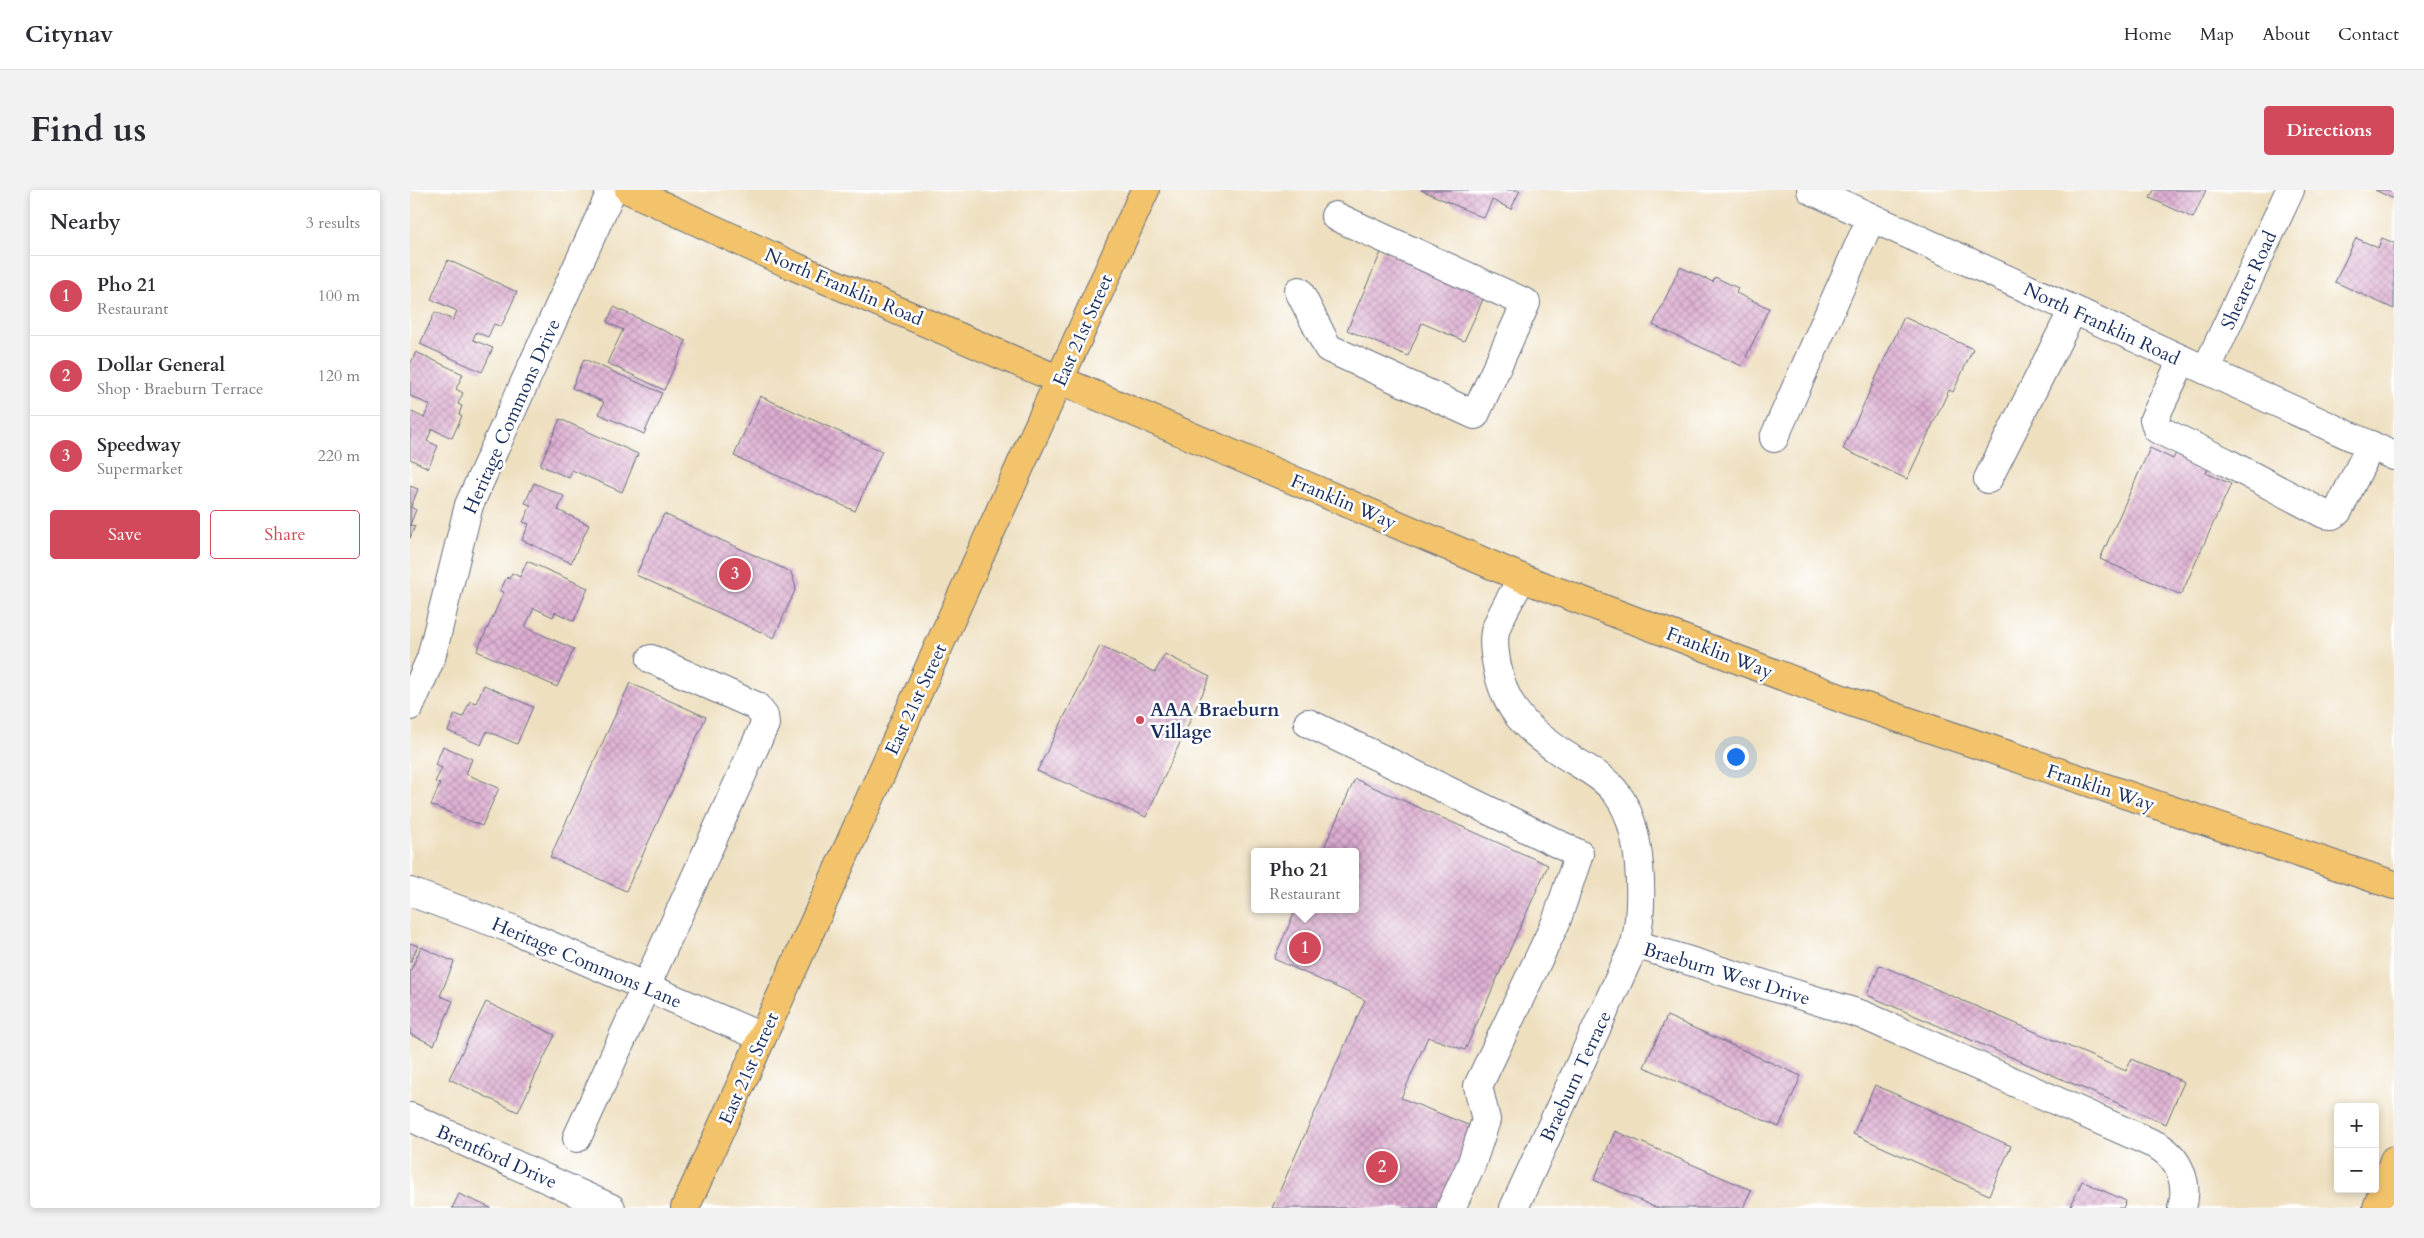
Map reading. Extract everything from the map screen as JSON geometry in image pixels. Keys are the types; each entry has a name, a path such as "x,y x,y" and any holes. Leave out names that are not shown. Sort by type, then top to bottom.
{"main road":[{"name":"North Franklin Road","path":"628,190 789,264 1061,380"},
{"name":"East 21st Street","path":"685,1208 1061,380 1144,190"},
{"name":"Franklin Way","path":"1061,380 1522,578 1857,704 2394,885"},
{"path":"2377,1208 2394,1160"}],"street":[{"name":"Heritage Commons Drive","path":"410,706 431,658 469,505 612,190"},
{"name":"North Franklin Road","path":"1811,190 2382,451"},
{"name":"Shearer Road","path":"2290,190 2194,365 2154,419 2157,429 2226,462 2324,514 2332,516 2338,511 2382,451"},
{"path":"1299,291 1328,348 1475,415 1526,303 1335,216"},
{"path":"1774,438 1871,218"},
{"path":"1988,480 2073,310"},
{"name":"Braeburn West Drive","path":"1522,578 1495,632 1495,655 1502,689 1518,718 1527,727 1606,783 1625,806 1631,824 1640,889 1635,944 1863,1015 2158,1146 2171,1156 2180,1169 2186,1195 2182,1208"},
{"path":"577,1138 765,724 764,716 756,706 651,659"},
{"path":"1308,723 1579,854 1556,922 1478,1086 1486,1120 1471,1165 1451,1208"},
{"name":"Heritage Commons Lane","path":"410,892 512,929 762,1037"},
{"name":"Braeburn Terrace","path":"1514,1208 1635,944"},
{"name":"Brentford Drive","path":"411,1120 611,1208"}],"building":[{"path":"1421,190 1520,190 1511,209 1492,200 1484,218"},
{"path":"2154,190 2206,190 2193,218 2150,198"},
{"path":"2375,190 2394,190 2394,199"},
{"path":"2356,238 2378,248 2382,238 2394,243 2394,309 2335,282"},
{"path":"1382,250 1485,295 1464,341 1422,323 1408,356 1347,330"},
{"path":"448,260 517,292 501,327 494,324 488,337 476,332 473,340 493,348 482,372 420,344 435,312 453,320 457,311 431,299"},
{"path":"1680,267 1713,282 1715,277 1738,288 1736,293 1769,308 1742,366 1653,325"},
{"path":"614,307 686,341 664,390 607,363 623,330 607,322"},
{"path":"1904,317 1973,349 1953,392 1949,390 1907,479 1843,449"},
{"path":"416,352 463,374 456,389 463,393 458,404 462,406 459,414 462,416 452,438 432,429 427,441 438,446 428,468 410,459 410,411 424,418 430,405 410,396 410,365"},
{"path":"584,359 662,393 644,434 599,414 604,402 572,388"},
{"path":"760,396 882,451 855,511 734,456"},
{"path":"560,419 638,454 622,492 572,470 569,478 540,465"},
{"path":"2186,432 2218,447 2206,473 2231,484 2181,595 2100,559 2150,448 2173,459"},
{"path":"534,483 564,496 558,510 589,525 571,563 522,540 529,524 523,522 531,505 525,503"},
{"path":"410,486 418,489 411,507 416,510 410,525"},
{"path":"664,514 791,572 796,588 774,638 636,575"},
{"path":"410,525 415,526 410,538"},
{"path":"527,561 588,588 574,621 555,612 553,617 534,608 525,627 574,649 557,687 477,651 504,592 500,591 507,577 509,579 512,573 520,577"},
{"path":"1100,646 1155,672 1165,654 1210,677 1146,817 1037,771"},
{"path":"630,683 706,717 626,891 550,857"},
{"path":"484,685 533,707 517,744 487,731 481,745 448,731 455,714 463,717 470,701 476,703"},
{"path":"443,746 472,759 466,774 499,788 482,826 431,805 440,784 435,782 442,768 435,765"},
{"path":"1355,779 1548,865 1465,1050 1428,1037 1401,1098 1473,1127 1440,1208 1272,1208 1365,1000 1274,959 1294,913 1359,913 1359,848 1324,848"},
{"path":"410,943 418,946 410,963"},
{"path":"421,947 454,962 440,996 453,1001 434,1045 410,1034 410,972"},
{"path":"1880,965 2126,1071 2131,1059 2184,1082 2166,1124 1867,995"},
{"path":"486,1002 555,1035 518,1112 449,1079"},
{"path":"1667,1016 1801,1076 1779,1127 1644,1067"},
{"path":"1875,1085 2011,1146 1989,1195 1853,1134"},
{"path":"1615,1131 1751,1190 1743,1208 1657,1208 1594,1180"},
{"path":"2082,1181 2126,1201 2123,1208 2070,1208"},
{"path":"459,1194 491,1208 452,1208"}],"place":[{"name":"Speedway","path":"735,574"},
{"name":"AAA Braeburn Village","path":"1140,720"},
{"name":"Pho 21","path":"1305,948"},
{"name":"Dollar General","path":"1382,1167"}]}
